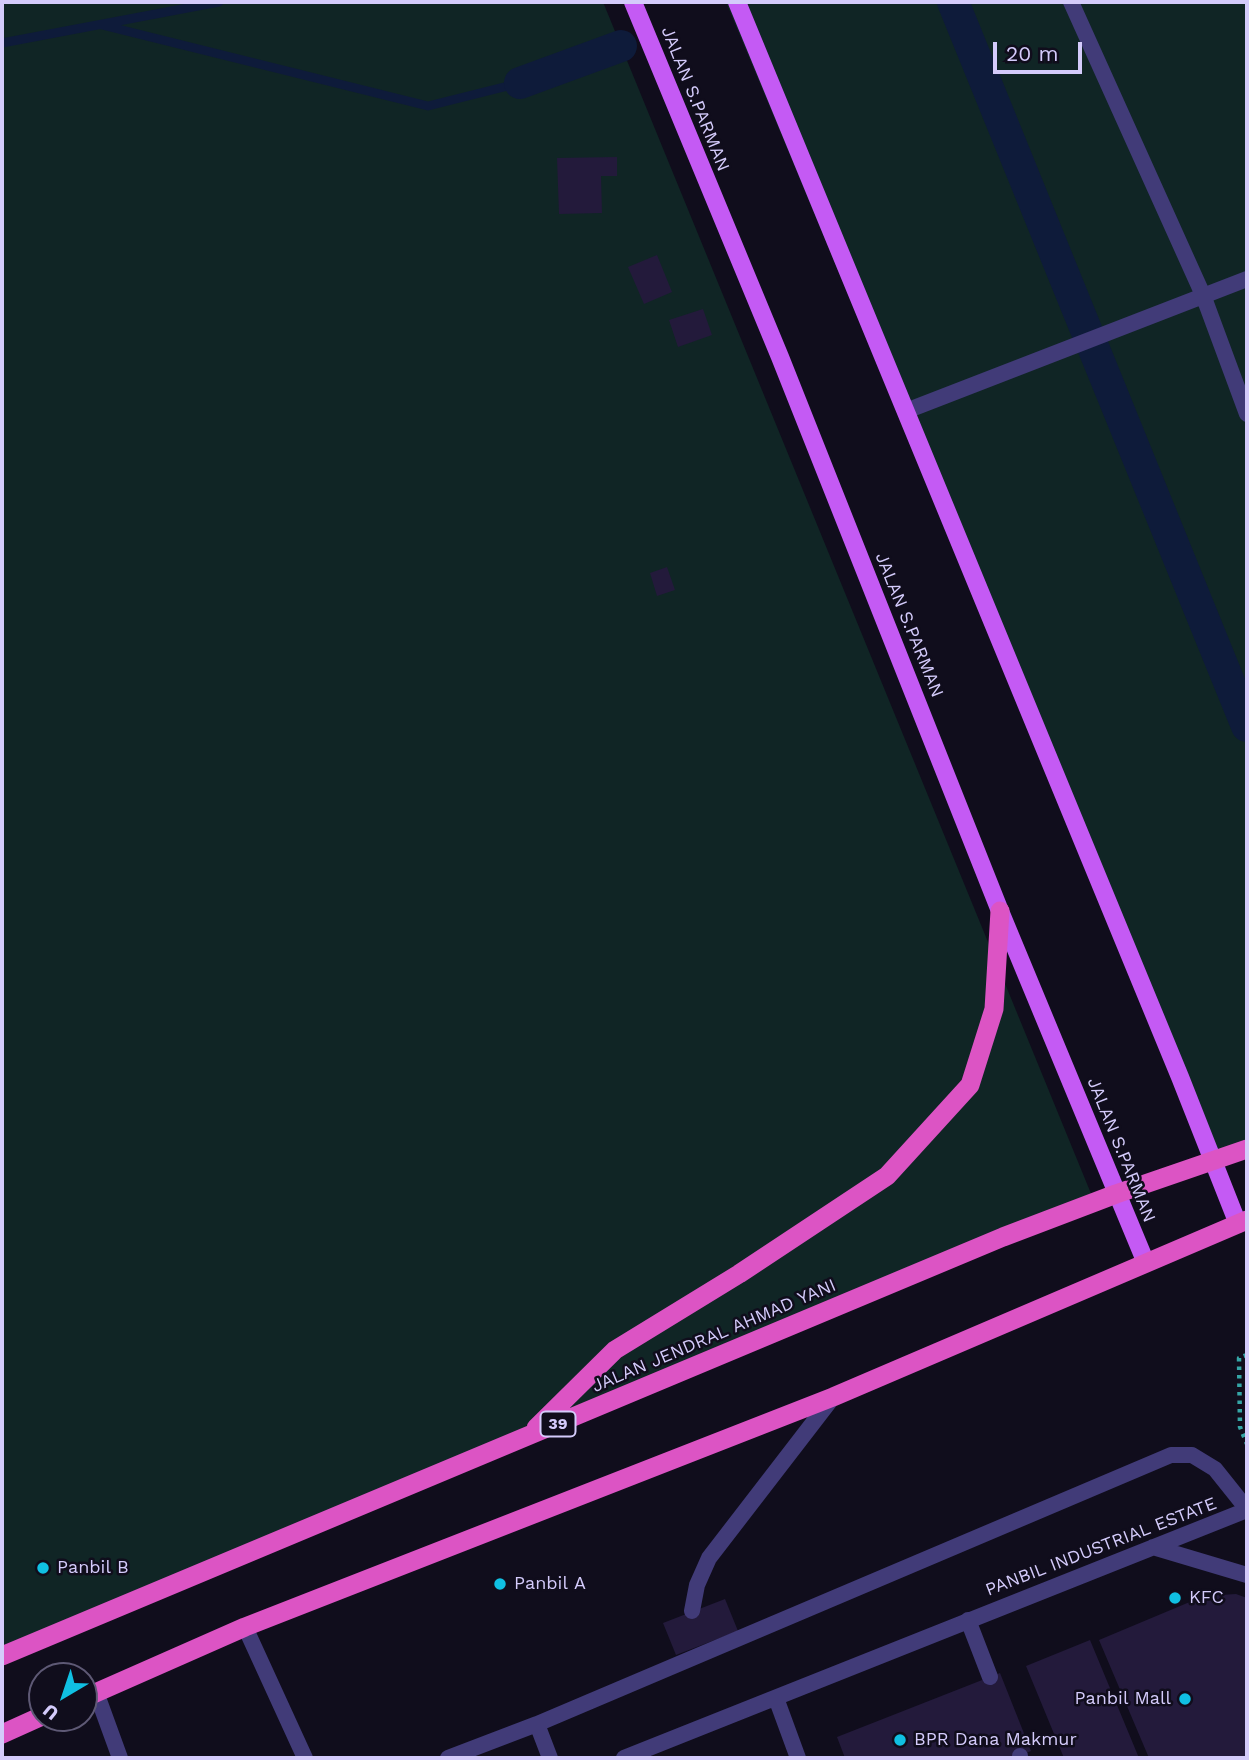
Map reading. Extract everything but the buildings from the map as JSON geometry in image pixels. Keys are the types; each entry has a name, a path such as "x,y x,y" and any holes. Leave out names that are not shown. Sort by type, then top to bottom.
{"highway":[{"path":"528,1436 615,1350 739,1274 887,1175 970,1085 994,1009 1000,911"},
{"name":"39","path":"1214,1162 1247,1149"},
{"name":"JALAN JENDRAL AHMAD YANI","path":"2,1656 990,1242 1116,1194 1214,1162"},
{"path":"98,1692 246,1627 832,1397 1242,1222"},
{"path":"2,1734 28,1722"}],"main road":[{"name":"JALAN S.PARMAN","path":"632,2 780,357 1000,911 1146,1263"},
{"path":"737,2 1214,1162 1242,1222"}],"lane":[{"path":"1071,2 1203,295 1247,414"},
{"path":"906,411 1247,279"},
{"path":"692,1611 698,1585 709,1558 832,1397"},
{"path":"448,1758 537,1724 705,1648 1171,1455 1192,1455 1215,1469 1247,1510"},
{"name":"PANBIL INDUSTRIAL ESTATE","path":"624,1758 1247,1510"},
{"path":"1153,1547 1247,1575"},
{"path":"968,1620 990,1677"},
{"path":"246,1627 305,1758"},
{"path":"776,1698 799,1758"},
{"path":"98,1712 120,1758"},
{"path":"537,1724 550,1758"}],"path":[{"path":"1247,1355 1239,1358 1240,1427 1247,1444"}],"green space":[{"path":"2,2 603,2 1092,1196 2,1655"},
{"path":"726,2 1247,2 1247,1144 1209,1160"}],"waterway":[{"path":"2,43 219,2"},
{"path":"953,2 1247,726"},
{"path":"102,25 428,106 520,83"},
{"path":"520,83 621,46"}],"place":[{"name":"Panbil B","path":"43,1568"},
{"name":"Panbil A","path":"500,1584"},
{"name":"KFC","path":"1175,1598"},
{"name":"Panbil Mall","path":"1185,1699"},
{"name":"BPR Dana Makmur","path":"900,1740"}]}
